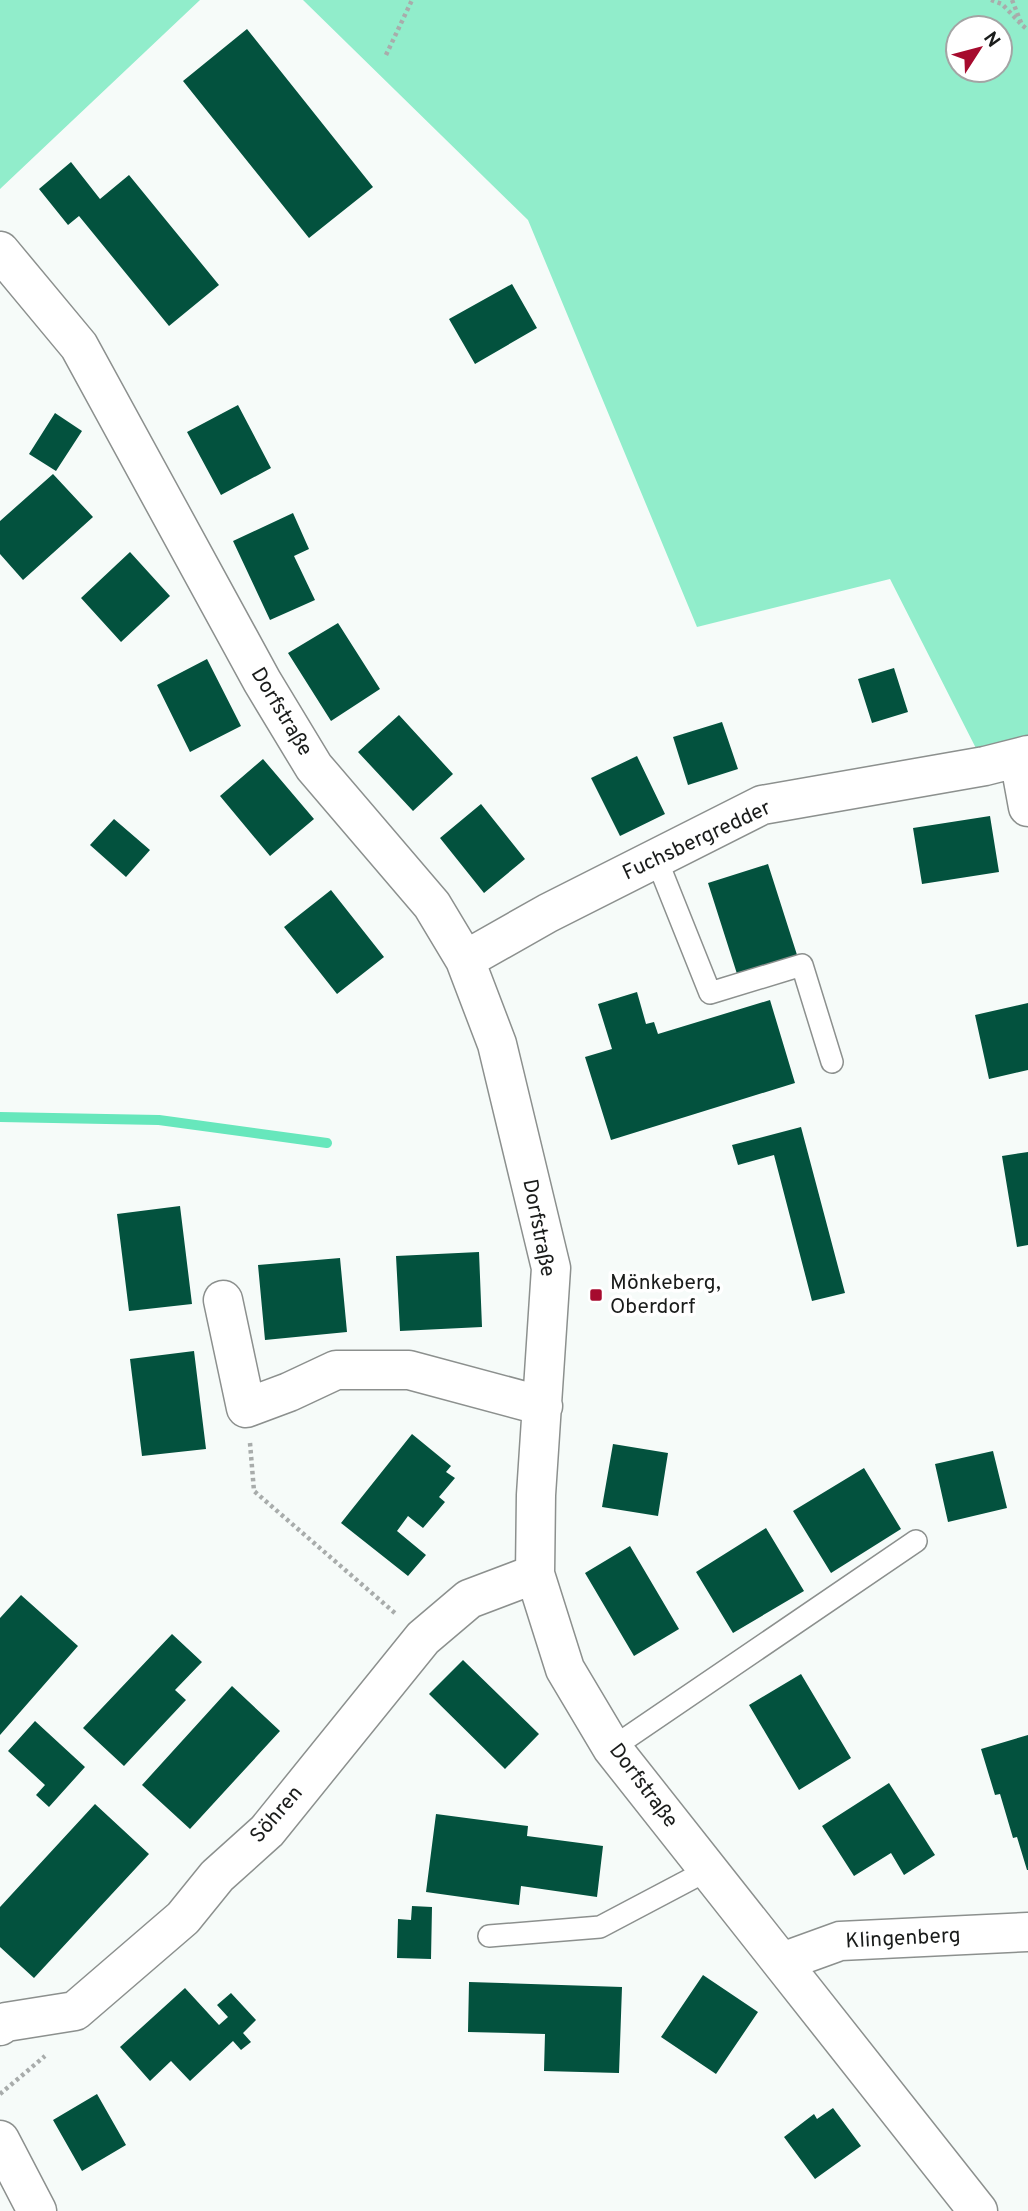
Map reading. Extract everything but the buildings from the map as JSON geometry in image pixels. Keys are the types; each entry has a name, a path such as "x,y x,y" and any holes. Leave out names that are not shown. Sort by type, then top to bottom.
{"street":[{"name":"Dorfstraße","path":"0,251 79,346 262,681 314,767 432,905 465,960 497,1044 551,1268 536,1495 535,1574 565,1670 612,1748 978,2211"},
{"name":"Fuchsbergredder","path":"465,960 548,913 762,805 1024,757"},
{"path":"1024,757 1028,807"},
{"path":"223,1300 246,1408 336,1370 409,1370 543,1406"},
{"name":"Söhren","path":"0,2026 6,2022 75,2011 183,1918 217,1876 267,1831 423,1637 469,1599 535,1574"},
{"name":"Klingenberg","path":"782,1962 840,1941 1028,1932"},
{"path":"0,2140 37,2211"}],"lane":[{"path":"656,859 710,993 802,965 832,1062"},
{"path":"612,1748 916,1541"},
{"path":"489,1936 600,1927 708,1870"}],"path":[{"path":"387,55 412,0"},
{"path":"990,0 1002,4 1028,30"},
{"path":"1012,0 1022,25"},
{"path":"246,1408 254,1492 423,1637"}],"green space":[{"path":"0,0 200,0 0,189"},
{"path":"303,0 1028,0 1028,755 985,766 890,579 697,627 528,220"}],"waterway":[{"path":"0,1117 159,1120 327,1143"}],"place":[{"name":"Mönkeberg, Oberdorf","path":"596,1295"}]}
